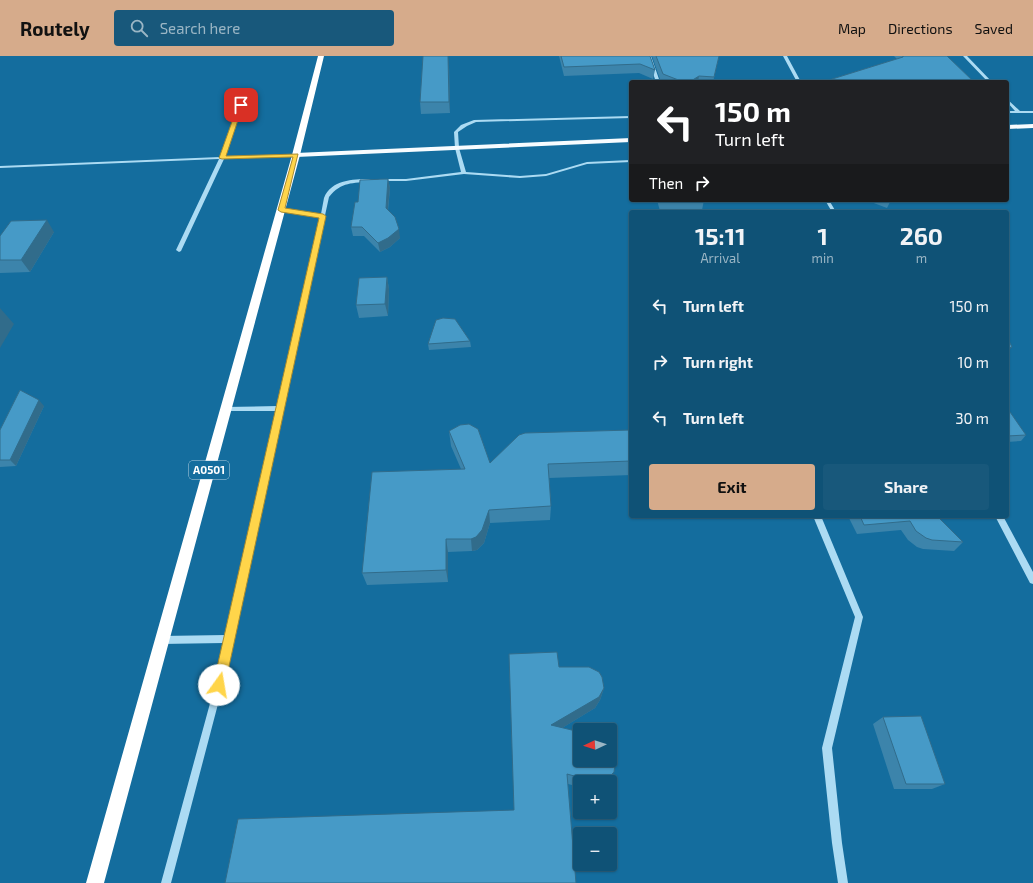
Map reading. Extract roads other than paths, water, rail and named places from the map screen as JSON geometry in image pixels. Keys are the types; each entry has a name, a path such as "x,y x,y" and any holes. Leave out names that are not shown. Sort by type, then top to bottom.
{"highway":[{"name":"A0501","path":"95,883 281,210 321,56"}],"main road":[{"path":"1009,126 1033,126"},
{"path":"296,155 629,140"}],"street":[{"path":"649,56 657,80"},
{"path":"785,56 798,80"},
{"path":"965,56 988,80"},
{"path":"179,250 222,158 245,92"},
{"path":"1009,102 1019,112"},
{"path":"1009,112 1033,112"},
{"path":"464,173 457,148 456,132 460,127 467,123 476,121 629,117"},
{"path":"0,167 296,155"},
{"path":"166,883 219,685 327,197 332,189 344,182 350,181 406,180 464,173 520,177 546,175 587,163 629,161"},
{"path":"281,210 323,216"},
{"path":"226,409 280,408"},
{"path":"818,518 859,617 827,748 837,843 843,883"},
{"path":"1000,518 1033,580"},
{"path":"161,640 229,639"}]}
